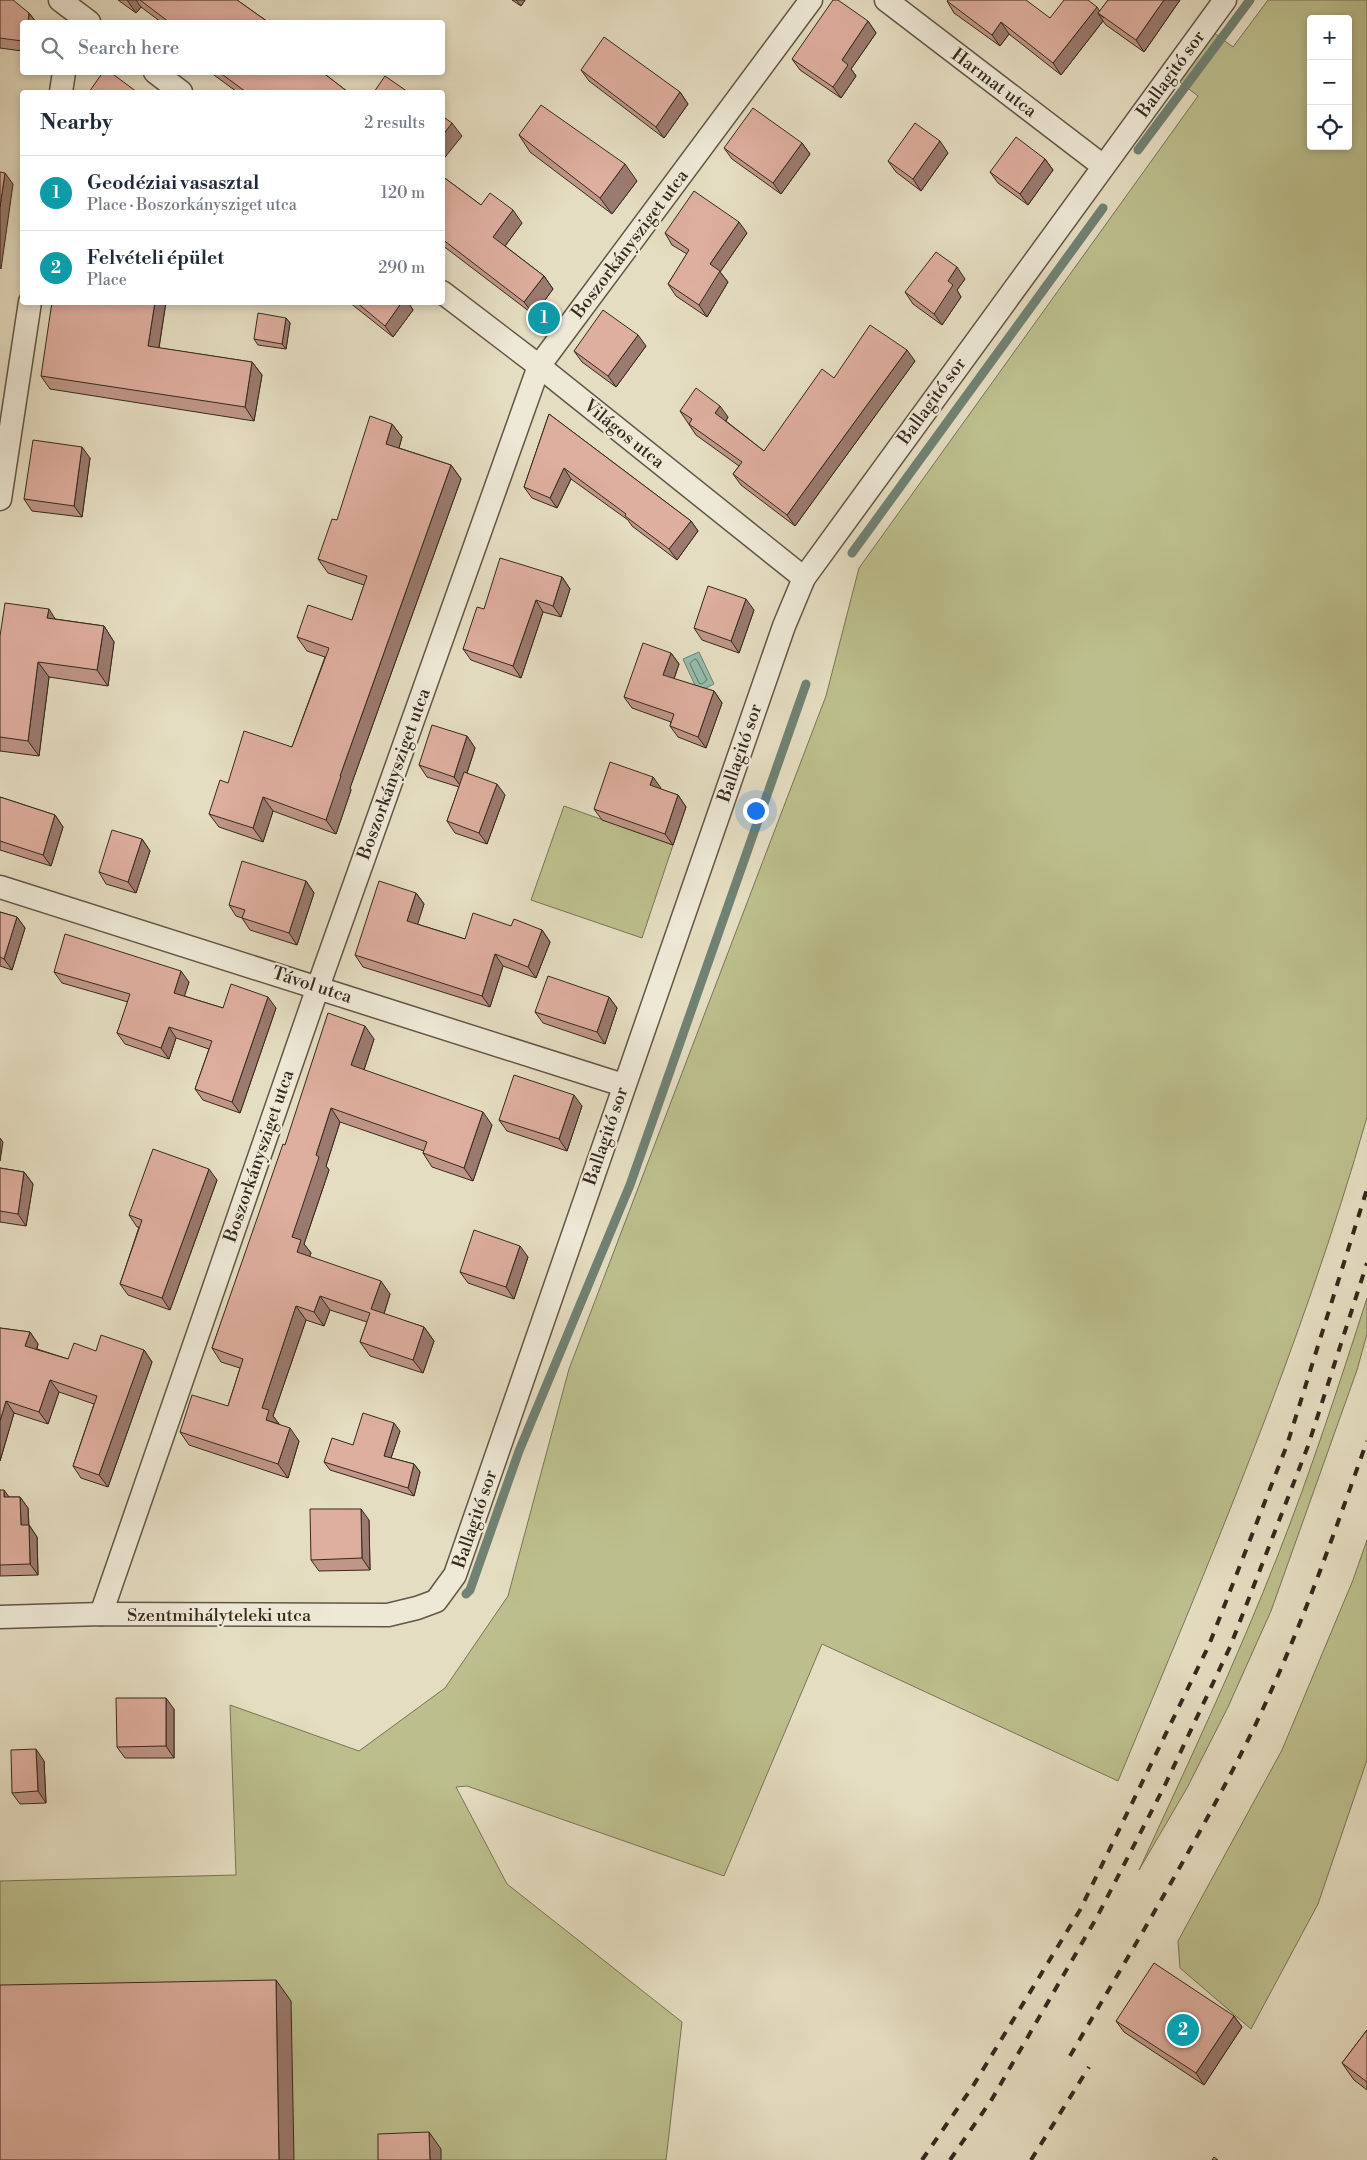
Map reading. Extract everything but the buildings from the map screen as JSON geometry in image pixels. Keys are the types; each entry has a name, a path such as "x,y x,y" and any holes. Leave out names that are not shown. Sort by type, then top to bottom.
{"street":[{"name":"Boszorkánysziget utca","path":"101,1614 318,987 540,366 811,0"},
{"name":"Harmat utca","path":"886,0 1103,166"},
{"name":"Ballagitó sor","path":"436,1601 455,1575 506,1448 623,1085 708,849 784,626 804,578 1225,0"},
{"path":"69,8 86,20"},
{"path":"61,90 64,75"},
{"path":"159,75 178,90"},
{"name":"Világos utca","path":"445,294 540,366 804,578"},
{"path":"0,499 30,305"},
{"name":"Távol utca","path":"0,887 623,1085"},
{"name":"Szentmihályteleki utca","path":"0,1617 101,1614 388,1615 436,1601"}],"shaded area":[{"path":"1268,0 1367,0 1367,1117 1341,1202 1284,1370 1220,1535 1118,1781 822,1644 724,1876 467,1786 456,1787 507,1884 682,2022 666,2160 0,2160 0,1881 236,1875 230,1705 359,1751 445,1688 508,1596 569,1369 826,696 859,568 1198,96 1177,80 1213,32 1233,47"},
{"path":"564,806 673,845 642,938 531,900"},
{"path":"1367,1298 1367,1334 1357,1370 1271,1611 1228,1707 1187,1788 1139,1870 1228,1674 1278,1555 1313,1460"},
{"path":"1367,1540 1367,1760 1318,1904 1251,2029 1180,1968 1178,1941 1282,1750 1353,1580"}],"water":[{"path":"699,652 714,684 698,692 683,659"}],"waterway":[{"path":"1138,150 1250,0"},
{"path":"852,553 1103,208"},
{"path":"466,1594 470,1590 519,1451 630,1185 806,684"}],"railway":[{"path":"922,2160 973,2086 1080,1910 1209,1645 1287,1445 1367,1189"},
{"path":"950,2160 992,2099 1097,1917 1165,1785 1230,1647 1308,1446 1367,1263"},
{"path":"1070,2056 1184,1860 1248,1740 1282,1667 1367,1441"},
{"path":"1031,2160 1089,2067"}],"place":[{"name":"Geodéziai vasasztal","path":"544,318"},
{"name":"Felvételi épület","path":"1183,2030"}]}
